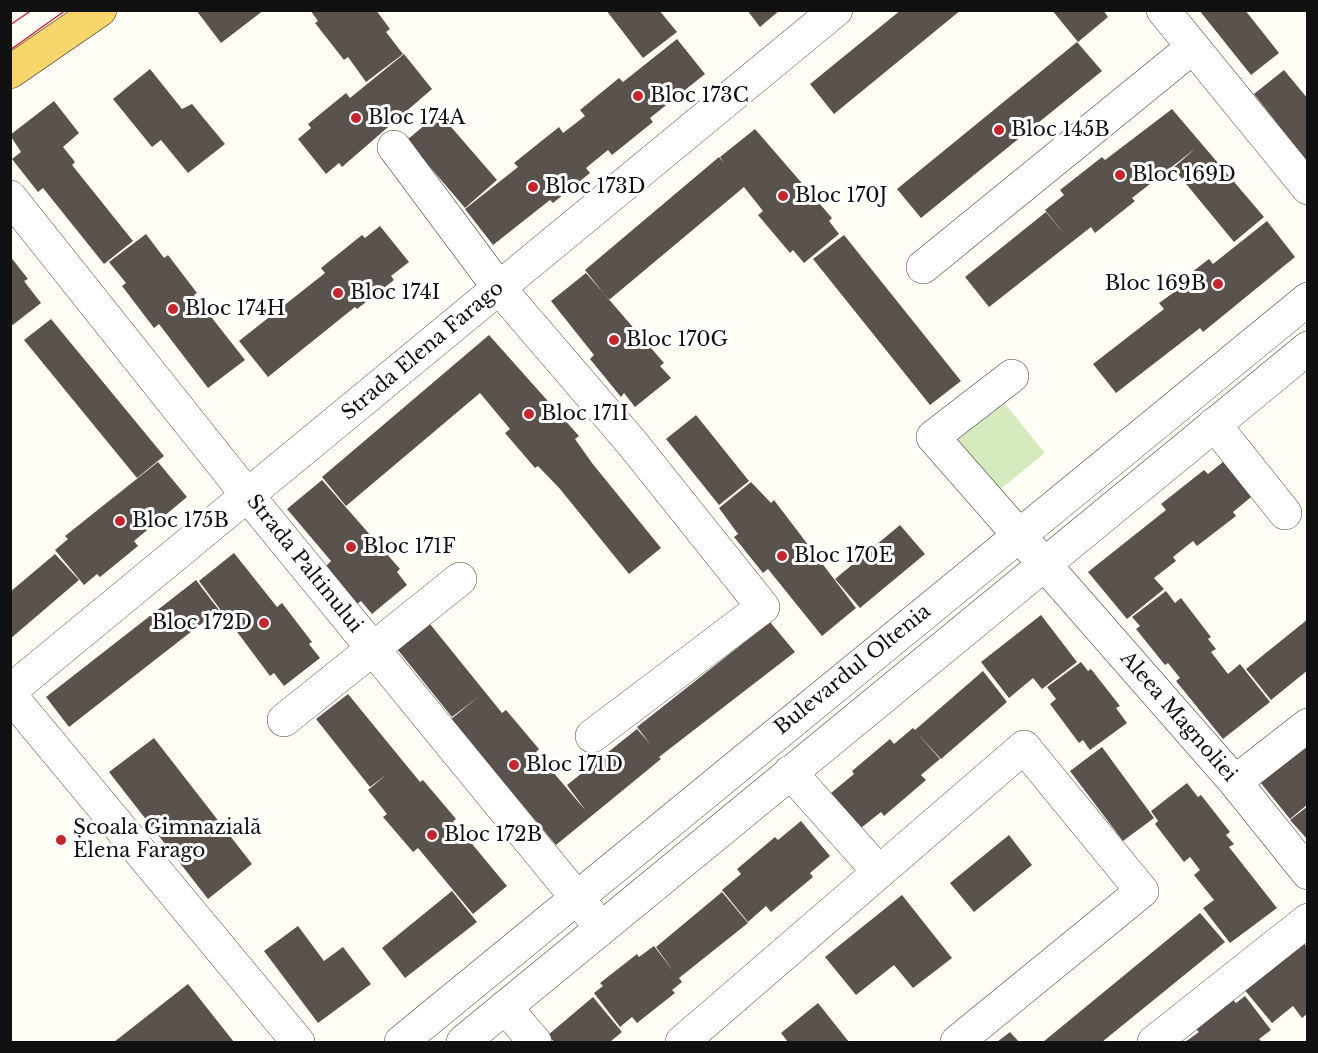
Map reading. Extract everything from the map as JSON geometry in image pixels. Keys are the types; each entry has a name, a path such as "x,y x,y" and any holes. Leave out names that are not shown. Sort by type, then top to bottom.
{"main road":[{"path":"10,72 100,10"}],"street":[{"name":"Strada Elena Farago","path":"10,693 837,10"},
{"path":"1163,10 1308,188"},
{"path":"923,267 1193,47"},
{"path":"394,147 499,288 632,443 764,607 592,736"},
{"name":"Strada Paltinului","path":"10,197 248,496 601,927"},
{"name":"Bulevardul Oltenia","path":"401,1042 1308,299"},
{"name":"Bulevardul Oltenia","path":"463,1042 1308,348"},
{"name":"Aleea Magnoliei","path":"1012,376 933,437 1235,782 1308,873"},
{"path":"1214,424 1285,513"},
{"path":"284,720 460,579"},
{"path":"10,693 298,1042"},
{"path":"1235,782 1308,725"},
{"path":"682,1042 1024,747 1142,891 957,1042"},
{"path":"790,772 879,873"},
{"path":"1154,1042 1308,920"},
{"path":"505,1007 535,1042"}],"green space":[{"path":"1001,399 1045,453 997,492 953,438"}],"building":[{"path":"196,10 264,10 221,43"},
{"path":"310,10 376,10 390,29 386,32 403,54 366,82 348,57 344,60 315,23 318,21"},
{"path":"606,10 659,10 677,32 643,58"},
{"path":"747,10 780,10 760,27"},
{"path":"901,10 961,10 834,114 810,84"},
{"path":"1052,10 1103,10 1108,17 1078,42"},
{"path":"1199,10 1245,10 1279,53 1251,75"},
{"path":"677,39 705,74 650,118 653,122 612,155 608,150 586,168 590,173 553,203 550,200 493,245 465,209 518,167 514,163 559,127 563,133 585,116 580,110 619,78 623,82"},
{"name":"Bloc 145B","path":"1077,42 1102,71 921,218 897,189"},
{"name":"Bloc 174A","path":"404,54 432,89 342,167 339,163 326,174 298,139 311,128 308,124 346,93 350,98"},
{"path":"150,69 182,109 192,104 225,144 188,173 161,140 152,147 113,99"},
{"path":"1284,70 1308,99 1308,162 1254,94"},
{"path":"54,101 79,133 63,147 75,162 72,165 133,241 104,264 43,188 38,192 12,159 21,152 10,135"},
{"path":"1172,109 1264,217 1234,242 1173,168 1196,148 1132,198 1135,201 1095,233 1091,227 989,307 965,277 1046,212 1066,236 1045,210 1064,195 1060,190 1102,157 1105,160"},
{"path":"439,113 497,180 465,208 407,140"},
{"path":"755,129 832,218 829,221 839,234 804,263 793,250 790,253 758,215 763,211 744,187 609,300 585,270 719,157 724,163 720,157"},
{"name":"Bloc 169B","path":"1267,221 1295,257 1203,332 1200,328 1116,393 1093,364 1164,309 1159,303 1173,293 1170,289 1209,259 1213,264"},
{"name":"Bloc 174I","path":"380,226 409,262 391,276 394,280 357,309 355,307 268,377 239,341 325,273 321,268 362,235 365,238"},
{"name":"Bloc 174H","path":"146,234 164,258 168,255 197,293 194,295 245,360 208,388 159,324 154,328 122,286 126,283 109,262"},
{"path":"844,235 961,381 930,405 813,259"},
{"path":"10,256 28,279 24,281 41,303 10,327"},
{"name":"Bloc 170G","path":"586,273 664,363 660,366 671,378 635,407 624,393 621,397 590,359 594,355 551,301"},
{"path":"51,319 164,456 137,478 24,340"},
{"path":"489,335 579,436 575,439 592,463 661,548 629,574 560,489 538,466 535,468 505,433 510,429 480,393 346,506 322,477"},
{"path":"696,415 749,481 719,505 666,439"},
{"path":"1228,458 1256,493 1233,512 1236,516 1197,546 1193,541 1173,557 1176,561 1154,578 1164,589 1127,619 1088,572 1166,510 1161,504 1204,470 1208,474"},
{"name":"Bloc 175B","path":"158,462 187,497 134,541 138,546 100,577 97,574 84,585 55,550 68,539 65,536"},
{"name":"Bloc 171F","path":"322,480 400,569 397,572 407,585 372,614 361,601 357,604 326,566 331,561 287,509"},
{"name":"Bloc 170E","path":"751,482 771,503 774,500 856,608 822,636 768,569 763,573 734,537 738,534 719,508"},
{"path":"900,525 925,554 860,608 835,579"},
{"name":"Bloc 172D","path":"234,553 277,607 282,603 312,642 309,644 320,658 284,686 274,673 270,676 199,581"},
{"path":"55,554 79,580 10,639 10,592"},
{"path":"196,580 219,610 69,727 46,697"},
{"path":"1166,591 1175,603 1181,598 1211,637 1208,639 1216,649 1211,652 1228,674 1240,664 1270,702 1223,739 1176,681 1180,678 1168,663 1165,665 1136,629 1140,626 1132,617"},
{"path":"1041,615 1077,662 1042,689 1033,678 1009,698 981,662"},
{"path":"1308,619 1308,670 1271,700 1246,669"},
{"path":"770,622 795,652 659,757 661,759 556,845 500,778 496,782 450,720 478,697 452,717 398,650 430,624 502,713 506,710 539,749 536,752 586,811 567,785 637,729 651,745 637,727"},
{"path":"1081,662 1088,671 1091,669 1120,706 1116,708 1127,723 1090,750 1083,740 1079,743 1050,704 1056,699 1047,687"},
{"path":"983,671 1007,702 941,759 917,733 940,759 921,775 926,780 884,816 881,812 861,828 831,793 854,774 852,771 890,739 894,744 913,728 915,730"},
{"name":"Bloc 172B","path":"348,694 420,782 423,780 456,819 453,821 507,886 473,914 418,848 413,852 383,817 387,814 368,790 387,774 370,787 316,719"},
{"path":"1308,726 1308,804 1290,819 1252,772"},
{"path":"154,738 252,864 208,899 109,772"},
{"path":"1102,747 1154,818 1123,841 1070,771"},
{"path":"1187,783 1198,797 1201,795 1230,832 1226,835 1234,844 1229,847 1277,908 1230,943 1203,908 1214,900 1194,875 1200,870 1190,857 1184,862 1155,824 1158,821 1151,811"},
{"path":"1308,806 1308,840 1290,820"},
{"path":"801,821 830,856 810,873 813,877 771,912 766,906 748,922 722,890 741,874 737,869 775,837 778,840"},
{"path":"1009,835 1032,865 974,912 950,883"},
{"path":"452,891 477,922 405,978 382,948"},
{"path":"722,892 748,923 679,978 682,982 672,990 675,993 637,1023 632,1017 620,1027 594,993 603,986 600,983 637,954 639,957 654,946 674,972 656,947"},
{"path":"902,895 952,958 913,988 894,965 856,995 825,957"},
{"path":"1200,913 1225,942 1102,1042 1043,1042"},
{"path":"298,926 324,961 343,947 371,984 318,1023 264,951"},
{"path":"1301,940 1308,948 1308,1013 1302,1018 1293,1006 1272,1023 1243,988"},
{"path":"188,984 234,1042 114,1042"},
{"path":"1245,996 1271,1030 1259,1039 1262,1042 1185,1042 1199,1032 1196,1029 1233,1000 1236,1003"},
{"path":"593,997 622,1032 611,1041 613,1042 554,1042 548,1035"},
{"path":"818,1003 849,1042 788,1042 781,1033"},
{"path":"1010,1032 1019,1042 997,1042"}],"tram line":[{"path":"10,25 32,10"},
{"path":"10,50 66,10"}],"place":[{"name":"Bloc 173C","path":"638,96"},
{"name":"Bloc 174A","path":"356,118"},
{"name":"Bloc 145B","path":"999,130"},
{"name":"Bloc 169D","path":"1120,175"},
{"name":"Bloc 173D","path":"533,187"},
{"name":"Bloc 170J","path":"783,196"},
{"name":"Bloc 169B","path":"1218,284"},
{"name":"Bloc 174I","path":"338,293"},
{"name":"Bloc 174H","path":"173,309"},
{"name":"Bloc 170G","path":"614,340"},
{"name":"Bloc 171I","path":"529,414"},
{"name":"Bloc 175B","path":"120,521"},
{"name":"Bloc 171F","path":"351,547"},
{"name":"Bloc 170E","path":"782,556"},
{"name":"Bloc 172D","path":"264,623"},
{"name":"Bloc 171D","path":"514,765"},
{"name":"Bloc 172B","path":"432,835"},
{"name":"Școala Gimnazială Elena Farago","path":"61,840"}]}
